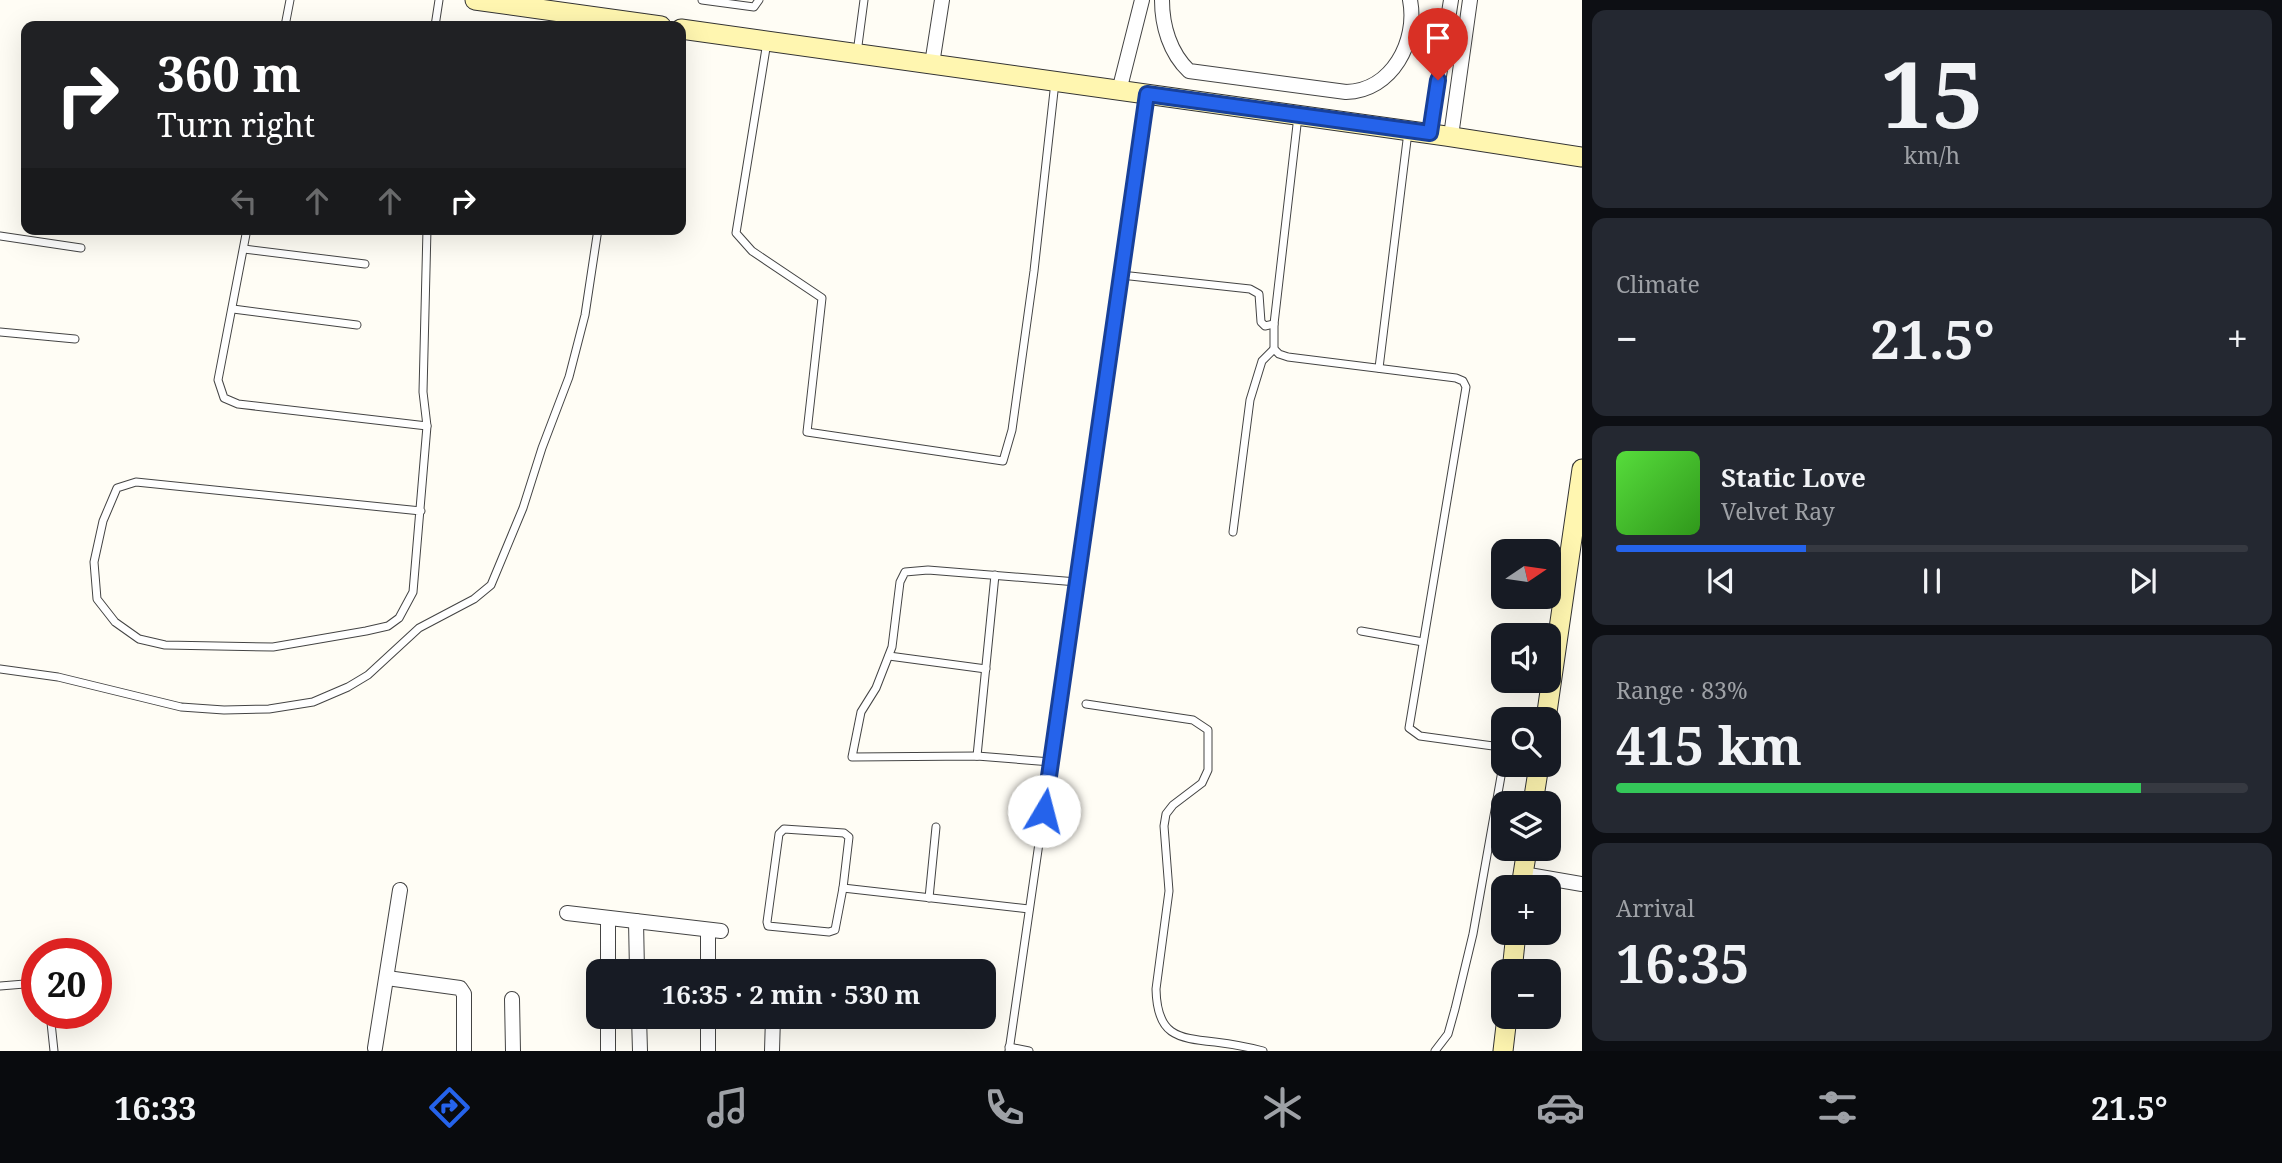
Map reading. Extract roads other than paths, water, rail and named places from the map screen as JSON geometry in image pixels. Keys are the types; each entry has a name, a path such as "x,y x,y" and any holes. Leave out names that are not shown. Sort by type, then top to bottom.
{"main road":[{"path":"475,0 615,21"},
{"path":"686,30 1430,133 1582,157"},
{"path":"1548,707 1582,469"},
{"path":"1503,1051 1506,1029"}],"street":[{"path":"932,64 942,0"},
{"path":"1119,90 1142,0"},
{"path":"1162,0 1162,23 1177,55 1189,71 1356,92 1387,77 1405,50 1413,24 1410,0"},
{"path":"1430,133 1451,0"},
{"path":"1451,136 1470,0"},
{"path":"1136,25 1162,23"},
{"path":"1561,883 1582,884"},
{"path":"375,1048 400,890"},
{"path":"567,913 715,930 710,959"},
{"path":"608,918 608,959"},
{"path":"636,921 637,959"},
{"path":"387,978 460,988 464,993 464,1051"},
{"path":"512,999 513,1051"},
{"path":"608,1029 608,1051"},
{"path":"639,1029 640,1051"},
{"path":"708,1029 708,1051"},
{"path":"772,1051 773,1029"}],"lane":[{"path":"286,21 290,0"},
{"path":"436,21 439,0"},
{"path":"702,0 754,7 759,0"},
{"path":"856,54 864,0"},
{"path":"767,41 736,233 752,251 822,298 807,432 1003,461 1012,430 1055,82"},
{"path":"1030,1051 1009,1049 1147,94"},
{"path":"1233,532 1250,400 1262,361 1274,349 1298,115"},
{"path":"1379,368 1409,131"},
{"path":"246,235 219,368 220,390 229,402 427,426"},
{"path":"421,511 136,482 124,484 117,488 100,534 94,562 97,599 100,606 128,634 166,645 273,647 388,626 399,618 413,592 421,511 427,426 423,392 427,235"},
{"path":"0,669 58,677 181,707 269,709 313,702 348,687 368,675 419,628 474,599 491,585 523,508 569,377 585,315 597,235"},
{"path":"0,236 80,248"},
{"path":"244,249 365,264"},
{"path":"1121,275 1250,289 1261,298 1261,322 1265,326 1275,324"},
{"path":"233,309 357,325"},
{"path":"0,332 75,339"},
{"path":"1274,349 1288,357 1463,381 1466,387 1409,728 1420,736 1491,746"},
{"path":"1051,762 977,756 852,757 861,712 876,688 889,656 905,572 928,570 1077,582"},
{"path":"977,756 995,575"},
{"path":"1361,631 1423,642"},
{"path":"889,656 986,669"},
{"path":"1086,704 1193,720 1208,730 1208,770 1202,783 1173,805 1166,814 1164,826 1169,891 1156,1005 1169,1031 1184,1040 1216,1042 1263,1051"},
{"path":"1435,1051 1448,1034 1455,1009 1473,934 1501,777"},
{"path":"929,898 936,827"},
{"path":"781,831 844,833 849,837 843,888 835,930 829,932 768,926 781,831"},
{"path":"843,888 1029,909"},
{"path":"0,986 21,984"},
{"path":"52,1029 54,1051"}]}
